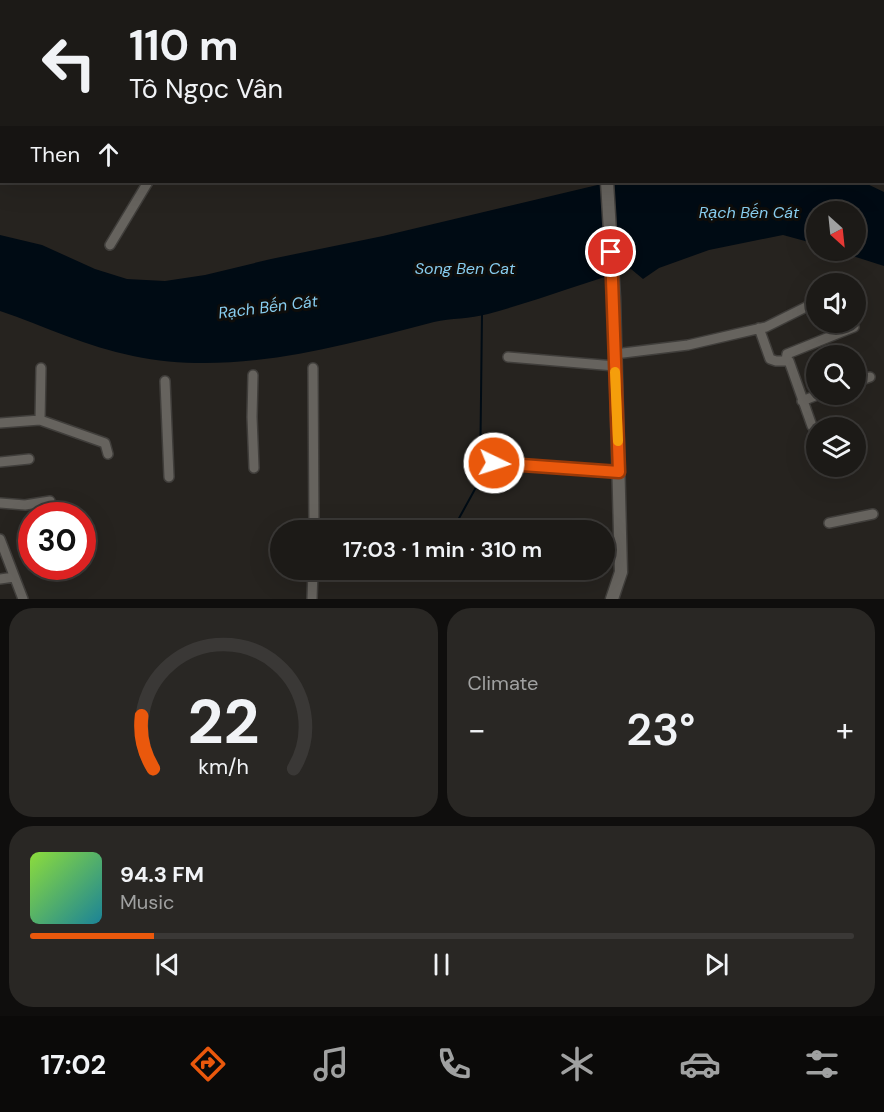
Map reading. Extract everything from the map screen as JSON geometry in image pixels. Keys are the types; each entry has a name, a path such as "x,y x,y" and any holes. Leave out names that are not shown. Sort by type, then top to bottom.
{"main road":[{"path":"607,183 614,298 621,572 612,599"}],"street":[{"path":"110,245 147,183"},
{"path":"508,357 615,360 759,328 806,307"},
{"path":"759,328 770,359 789,361 808,417"},
{"path":"786,361 788,354 839,333"},
{"path":"40,420 41,368"},
{"path":"313,368 314,520"},
{"path":"254,375 252,417 254,468"},
{"path":"866,378 870,377"},
{"path":"165,381 169,477"},
{"path":"802,401 806,399"},
{"path":"0,423 40,420 105,443 108,454"},
{"path":"0,462 29,459"},
{"path":"494,463 619,472"},
{"path":"0,503 25,505 50,501"},
{"path":"829,523 873,514"},
{"path":"0,539 22,599"},
{"path":"0,579 14,577"},
{"path":"312,599 313,580"}],"water":[{"name":"Song Ben Cat","path":"606,183 865,183 884,192 884,266 866,260 866,201 806,201 806,241 783,235 709,250 659,268 643,279 631,269 481,316 434,322 360,341 285,356 209,363 171,362 133,356 82,342 0,311 0,235 42,245 95,269 127,279 165,281 205,275 383,236"}],"waterway":[{"path":"458,520 480,480 482,315"}],"slow traffic":[{"path":"615,372 618,441"}],"route":[{"path":"494,463 619,472 611,252"}],"water label":[{"name":"Rạch Bến Cát","path":"749,212"},
{"name":"Rạch Bến Cát","path":"268,307"}]}
